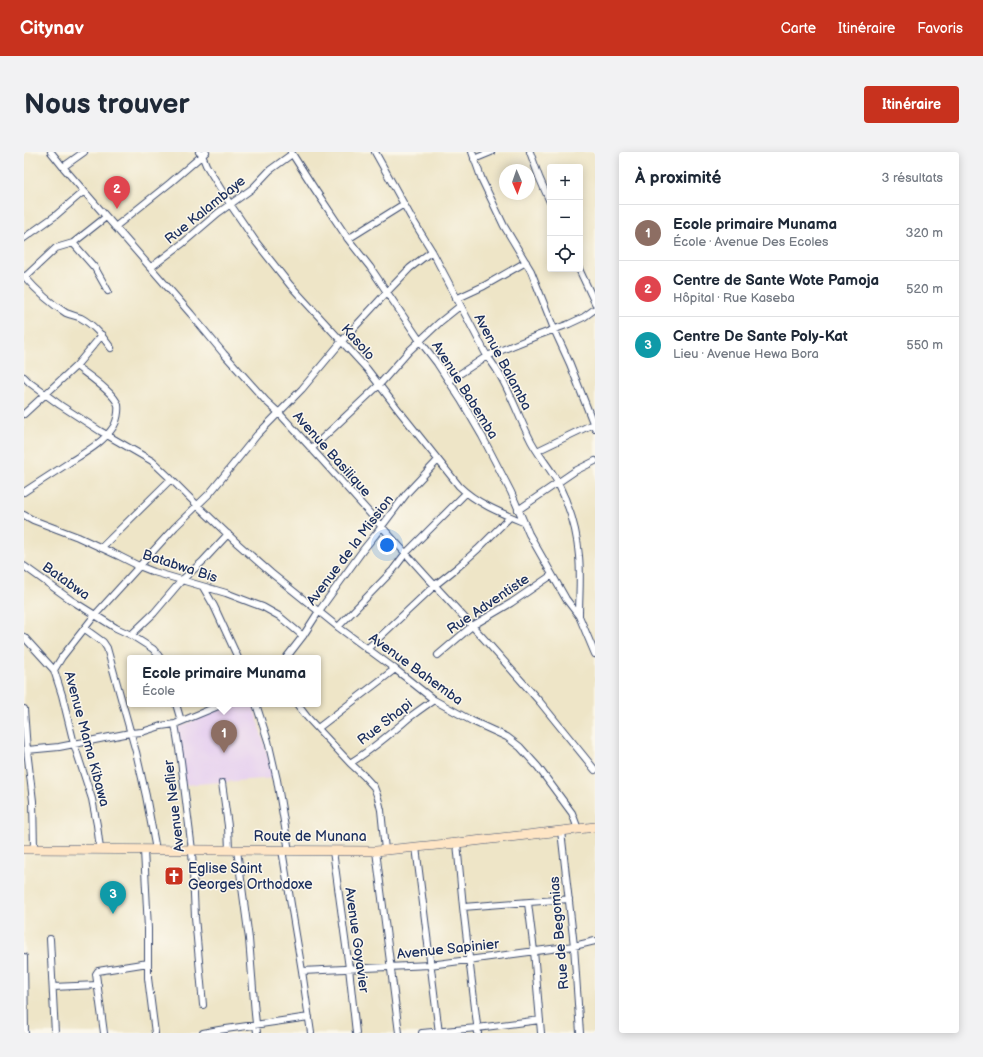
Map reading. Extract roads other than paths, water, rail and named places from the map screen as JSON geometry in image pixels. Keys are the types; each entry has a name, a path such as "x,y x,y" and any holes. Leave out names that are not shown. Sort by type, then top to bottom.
{"main road":[{"name":"Route de Munana","path":"24,849 380,850 457,843 595,827"}],"street":[{"name":"Avenue Basilique","path":"51,152 62,167 191,314 224,354 540,702 595,770"},
{"path":"62,167 84,152"},
{"name":"Avenue Balamba","path":"375,152 411,217 432,251 487,356 496,368 529,438 558,483 569,507 579,556 579,616"},
{"path":"472,152 482,180 504,226 531,271 594,425 537,451"},
{"path":"474,159 491,152"},
{"path":"530,152 549,200"},
{"path":"115,227 170,183 202,153"},
{"name":"Kasolo","path":"202,153 206,165 256,242 290,285 367,369 438,460 466,493 480,502 523,522"},
{"name":"Rue Kalambaye","path":"150,268 183,244 230,204 253,188 270,170 292,153"},
{"name":"Avenue Babemba","path":"292,153 348,239 370,267 461,400 482,436 511,492 523,522 566,599 579,616 595,654"},
{"path":"24,238 55,216 84,191"},
{"path":"348,239 404,204"},
{"path":"106,216 73,243 56,248 24,277 36,290 67,314 79,317 85,321 102,335 111,348"},
{"path":"73,243 95,268 108,291"},
{"name":"Avenue Mama Kibawa","path":"100,849 92,799 74,744 62,695 54,670 62,657 95,615 174,527 198,506 253,439 302,389 342,341 387,292 410,268 432,251"},
{"path":"456,299 484,286 526,262"},
{"path":"580,272 595,303"},
{"path":"311,449 379,385 409,351 460,306"},
{"path":"449,381 487,356 569,324 584,317 595,309"},
{"path":"24,414 76,366 102,335"},
{"path":"24,492 96,445 115,425 118,405 114,398 104,388 76,366"},
{"name":"Avenue Bahemba","path":"24,377 60,405 152,461 198,506 271,573 338,627 434,700 472,721 507,737 520,746 538,766 572,813 578,829"},
{"name":"Avenue de la Mission","path":"288,655 319,611 407,493 438,460"},
{"path":"518,510 575,471 595,461"},
{"path":"101,548 172,479"},
{"path":"338,627 400,563 405,554 466,493"},
{"name":"Batabwa Bis","path":"24,515 33,520 72,534 159,574 243,599 278,616 303,636"},
{"path":"367,649 434,586 478,549 510,517"},
{"path":"132,635 154,613 182,580 202,562 228,534"},
{"name":"Batabwa","path":"24,566 71,600 116,628 132,635 153,649 158,655"},
{"name":"Rue Adventiste","path":"438,655 472,626 511,603 552,575"},
{"path":"203,587 217,612 237,655"},
{"path":"85,629 103,642 107,648 136,752 156,850"},
{"path":"24,637 54,670"},
{"path":"318,728 395,669"},
{"name":"Rue Shapi","path":"350,763 434,700"},
{"path":"177,707 181,721"},
{"path":"27,750 60,747 130,732 142,732 161,726 175,724 216,707"},
{"path":"257,707 268,742 277,780 311,1033"},
{"path":"299,707 307,717 374,787 378,798 381,810 380,850 390,967 399,1033"},
{"path":"24,709 33,801 34,849"},
{"name":"Avenue Neflier","path":"175,724 192,850 195,917 203,1005"},
{"path":"222,783 248,939 257,1033"},
{"name":"Rue de Begomias","path":"561,831 574,946 580,1033"},
{"path":"457,843 478,1030"},
{"path":"416,847 439,1032"},
{"path":"144,850 148,929 148,978 154,1033"},
{"name":"Avenue Goyavier","path":"332,851 349,968 356,1033"},
{"path":"463,907 569,899"},
{"path":"528,903 542,1033"},
{"path":"50,939 55,1033"},
{"name":"Avenue Sapinier","path":"302,971 430,965 574,946 595,941"},
{"path":"24,957 25,1033"},
{"path":"104,1033 96,974 98,971 148,963"},
{"path":"53,987 98,985"},
{"path":"203,1033 308,1017"},
{"path":"422,1033 478,1030 540,1020"}],"place":[{"name":"Centre de Sante Wote Pamoja","path":"117,209"},
{"name":"Ecole primaire Munama","path":"224,753"},
{"name":"Eglise Saint Georges Orthodoxe","path":"174,876"},
{"name":"Centre De Sante Poly-Kat","path":"113,914"}]}
